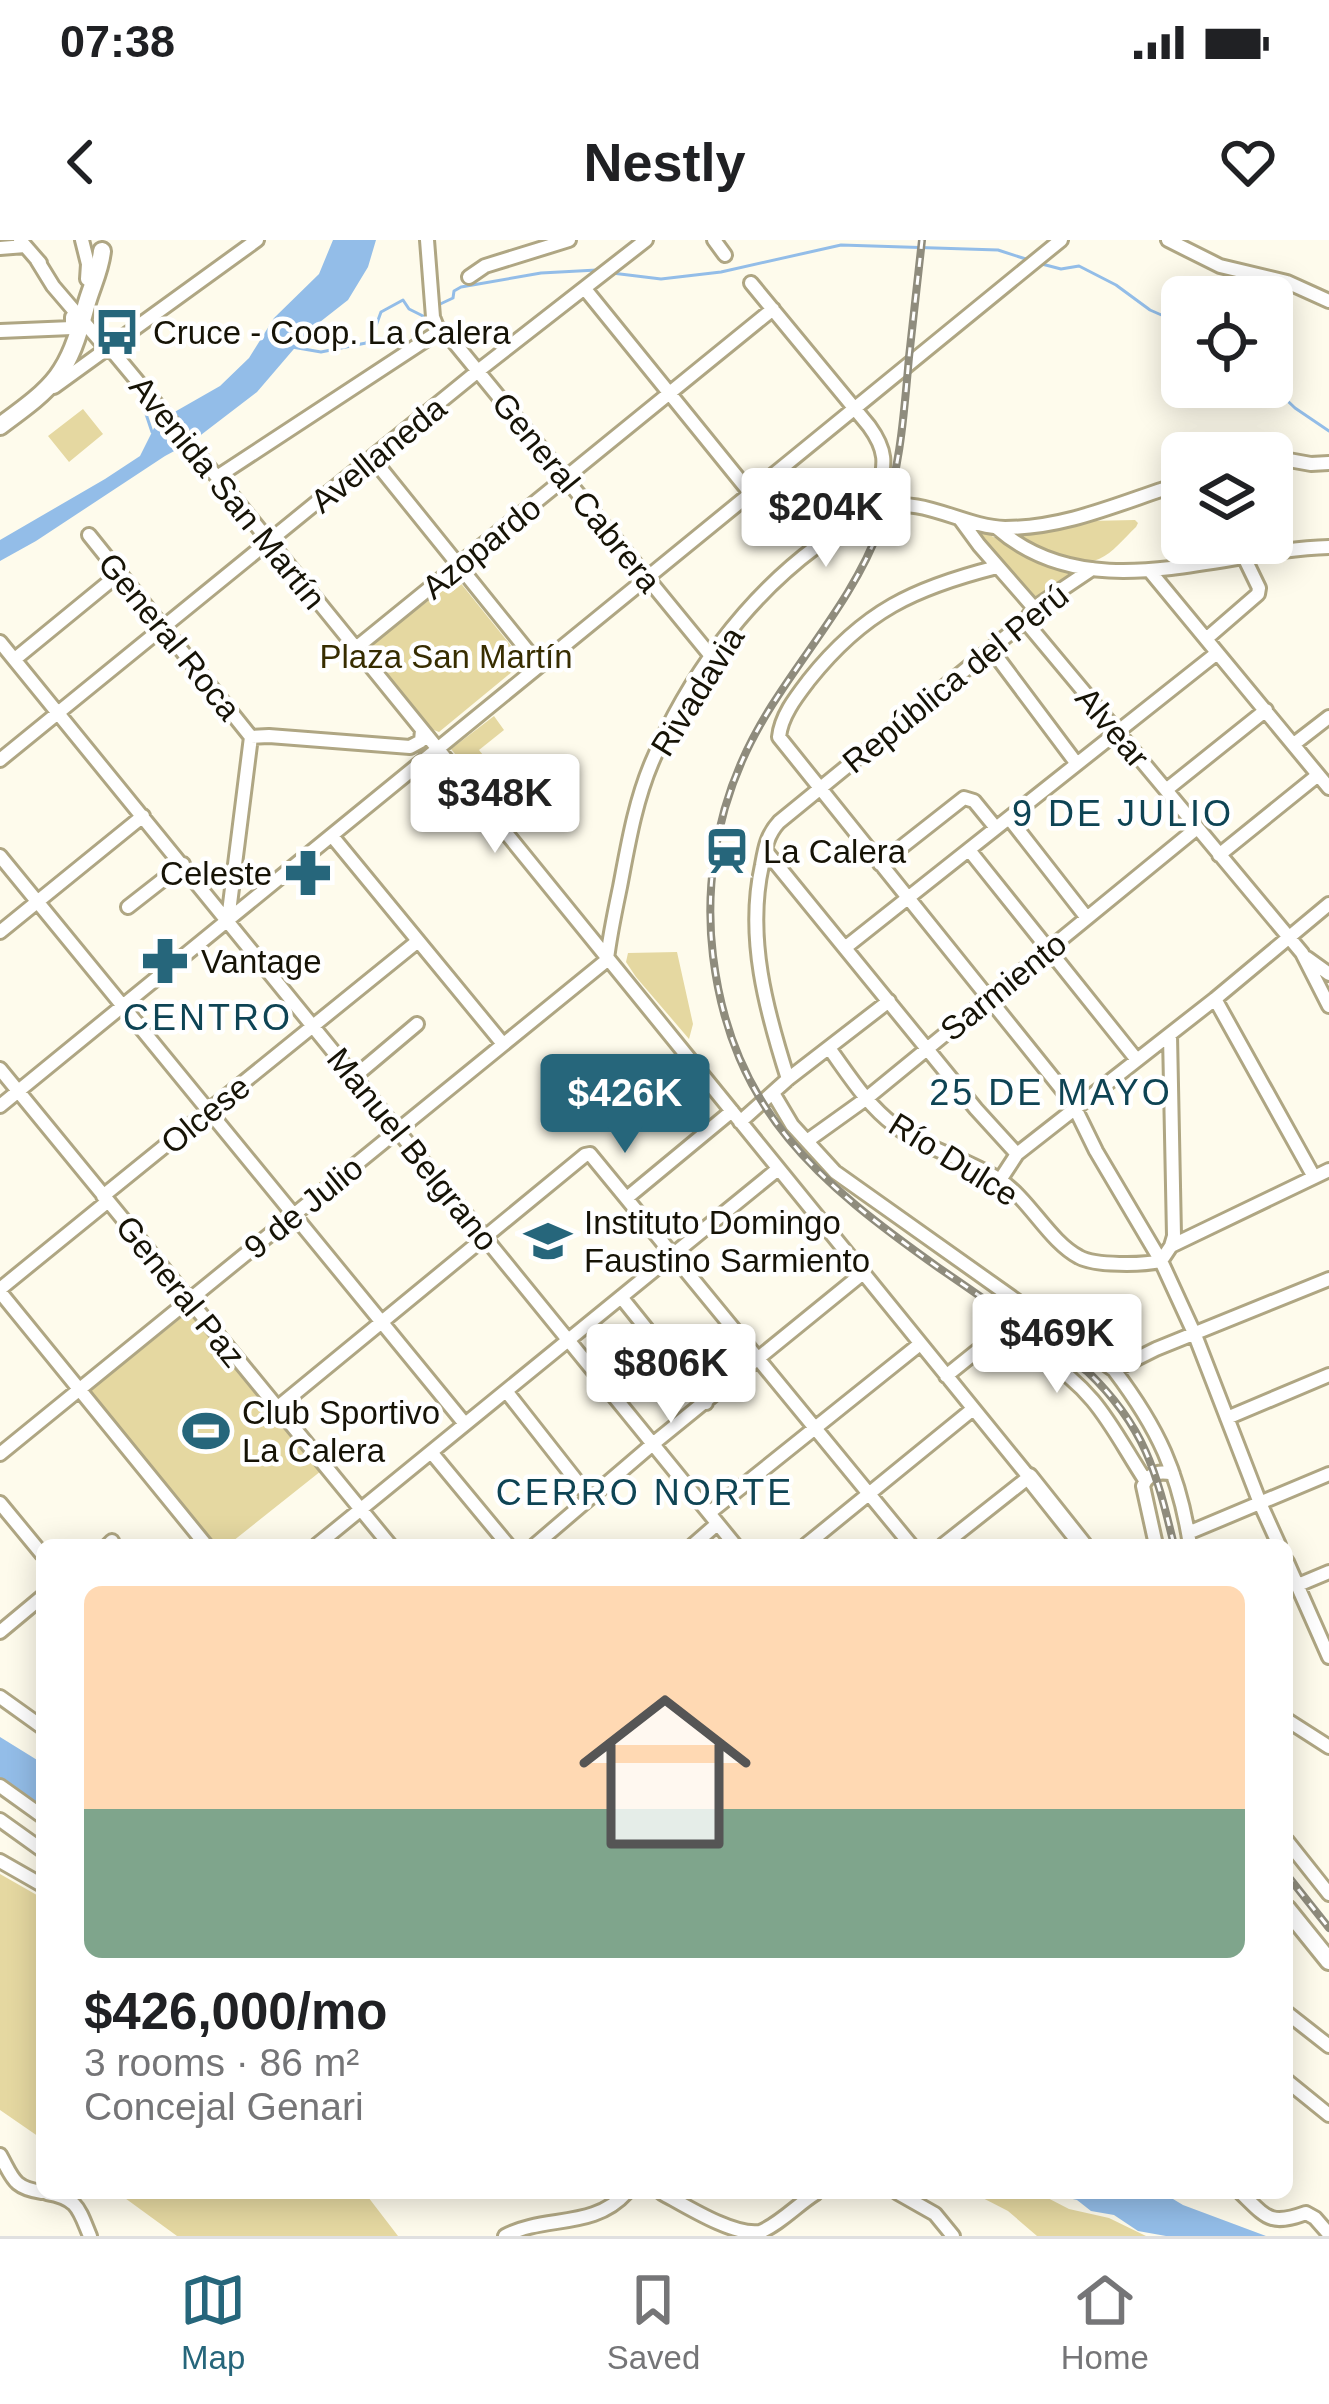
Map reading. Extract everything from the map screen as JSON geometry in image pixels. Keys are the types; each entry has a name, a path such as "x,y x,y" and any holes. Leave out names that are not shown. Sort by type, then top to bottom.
{"main road":[{"path":"0,426 44,394 65,365 88,279 105,246"},
{"path":"20,411 49,375 79,316 105,246"},
{"path":"1029,1477 1077,1539"},
{"path":"1293,1917 1329,1961"}],"street":[{"path":"82,240 88,279"},
{"path":"44,394 257,240"},
{"path":"217,477 437,324 427,240"},
{"path":"470,277 485,266 568,240"},
{"name":"Avellaneda","path":"0,760 585,289 625,249 646,240"},
{"path":"713,240 725,255"},
{"path":"0,1106 1061,240"},
{"path":"1168,240 1220,266 1304,288 1329,301"},
{"path":"0,248 22,243 58,298 71,314 79,316"},
{"name":"Avenida San Martín","path":"37,260 1029,1477"},
{"path":"751,283 877,438 884,452 876,509 909,506 997,527 1031,526 1086,516 1161,490"},
{"path":"585,289 751,494"},
{"name":"Azopardo","path":"356,648 772,308"},
{"path":"0,331 79,316"},
{"name":"General Cabrera","path":"437,324 711,656"},
{"path":"373,459 538,665"},
{"path":"1293,461 1329,463"},
{"path":"1311,464 1329,472"},
{"name":"Rivadavia","path":"608,960 632,828 652,763 711,656 790,567 876,509"},
{"path":"960,518 1034,608"},
{"path":"997,527 1039,556 1092,569 1149,570 1193,564"},
{"name":"General Roca","path":"89,535 251,737"},
{"path":"1293,551 1329,547"},
{"path":"1206,639 1258,595 1247,564"},
{"path":"998,567 916,592 854,630 789,708 778,731 782,743 1076,1109 1161,1261 1276,1539"},
{"name":"República del Perú","path":"765,850 774,828 819,789 1025,622 1034,608 1092,569"},
{"path":"1149,570 1329,788"},
{"path":"8,659 120,573"},
{"name":"Alvear","path":"1025,622 1302,953 1329,1006"},
{"name":"Manuel Belgrano","path":"0,642 8,659 58,712 183,864 730,1539"},
{"path":"991,649 1077,764"},
{"path":"846,947 1217,653"},
{"path":"1166,790 1266,710"},
{"path":"1294,744 1329,717"},
{"path":"228,921 251,737 410,747 422,741 422,728"},
{"path":"410,747 421,756 418,766"},
{"path":"1219,855 1318,775"},
{"path":"880,864 964,798 974,801 996,828"},
{"path":"0,932 143,816"},
{"path":"1009,818 1088,918"},
{"name":"Sarmiento","path":"807,1141 867,1098 1197,828"},
{"path":"332,836 503,1044"},
{"path":"765,850 1017,1154"},
{"path":"765,850 757,886 758,950 762,986 788,1079"},
{"path":"969,850 1137,1060"},
{"path":"0,856 465,1424"},
{"path":"128,907 183,864"},
{"path":"1000,1180 1017,1154 1329,904"},
{"path":"588,934 598,938 611,931"},
{"name":"Olcese","path":"0,1291 208,1111 418,941"},
{"path":"1302,953 1329,974"},
{"name":"9 de Julio","path":"0,1454 608,960"},
{"path":"1215,999 1314,1177"},
{"path":"628,1197 773,1093 889,1001"},
{"path":"354,1077 417,1024"},
{"path":"1161,1261 1174,1236 1169,1035"},
{"name":"Río Dulce","path":"829,1048 886,1118 907,1134 1000,1180 1084,1260 1161,1261"},
{"name":"General Paz","path":"0,1069 385,1539"},
{"path":"773,1093 792,1125 835,1172 1114,1370 1155,1429 1173,1474 1189,1539 1260,1502 1329,1474"},
{"path":"277,1408 590,1154 906,1539"},
{"path":"324,1539 778,1169"},
{"path":"1171,1246 1329,1170"},
{"path":"542,1539 863,1273"},
{"path":"1114,1370 1329,1279"},
{"path":"0,1291 201,1539"},
{"path":"621,1297 706,1403"},
{"path":"946,1376 998,1335 1010,1336 1063,1370 1093,1397 1145,1480 1143,1492 1155,1539"},
{"path":"698,1539 713,1519 815,1428 920,1344"},
{"path":"1227,1418 1329,1375"},
{"path":"506,1391 590,1498"},
{"path":"813,1539 973,1409"},
{"path":"431,1452 503,1539"},
{"path":"1145,1480 1155,1473 1173,1474"},
{"path":"952,1539 1029,1477"},
{"path":"0,1503 36,1547"},
{"path":"1298,1585 1329,1572"},
{"path":"1293,1575 1329,1657"},
{"path":"0,1632 36,1603"},
{"path":"0,1697 36,1723"},
{"path":"1293,1724 1329,1748"},
{"path":"0,1786 36,1812"},
{"path":"0,1820 36,1846"},
{"path":"1293,1849 1329,1894"},
{"path":"0,1861 36,1882"},
{"path":"1293,1925 1305,1932"},
{"path":"1293,2018 1329,2045"},
{"path":"1293,2086 1329,2115"},
{"path":"0,2155 17,2184 36,2191"},
{"path":"69,2199 90,2236"},
{"path":"505,2236 590,2217 619,2199"},
{"path":"672,2199 711,2221 752,2234 808,2199"},
{"path":"909,2199 935,2214 952,2236"},
{"path":"1247,2199 1268,2218 1287,2221 1306,2213 1329,2234"}],"green space":[{"path":"83,409 103,434 69,462 48,436"},
{"path":"1135,520 1136,527 1114,549 1089,562 1057,557 1017,533 1086,521"},
{"path":"973,526 1038,561 1077,571 1033,599"},
{"name":"Plaza San Martín","path":"459,581 524,662 439,732 429,728 371,657 368,647"},
{"path":"494,716 504,730 479,750 506,784 490,797 451,749"},
{"path":"677,952 693,1024 689,1039 626,962 628,953"},
{"name":"Club Sportivo La Calera","path":"191,1310 321,1471 236,1539 212,1539 90,1391"},
{"path":"0,1874 36,1895 36,2135 0,2110"},
{"path":"126,2199 370,2199 398,2236 177,2236"},
{"path":"985,2199 1050,2199 1146,2236 1037,2236 1008,2211"}],"water":[{"path":"333,240 376,240 368,267 348,300 311,329 257,392 193,441 0,561 0,540 140,456 157,422 220,386 249,358 274,318 319,274"},
{"path":"0,1737 36,1759 36,1804 27,1801 0,1777"},
{"path":"1073,2199 1173,2199 1266,2236 1166,2236 1138,2231"}],"waterway":[{"path":"612,273 661,279 721,272 841,245 998,250 1029,260"},
{"path":"1038,263 1061,269 1079,266 1161,315"},
{"path":"436,306 453,298 461,287 541,273 597,270"},
{"path":"292,347 321,352 366,343 381,312 403,300 425,317 430,312"},
{"path":"1293,406 1329,431"},
{"path":"145,411 152,432"}],"railway":[{"path":"922,240 900,443 880,527 850,589 757,731 725,808 710,906 723,1010 739,1058 761,1100 820,1173 896,1237 1088,1372 1107,1392 1146,1451 1172,1539"},
{"path":"1293,1883 1329,1928"}],"place":[{"name":"Cruce - Coop. La Calera","path":"117,332"},
{"name":"La Calera","path":"727,851"},
{"name":"Celeste","path":"308,873"},
{"name":"Vantage","path":"165,961"},
{"name":"Instituto Domingo Faustino Sarmiento","path":"548,1241"},
{"name":"Club Sportivo La Calera","path":"206,1431"}],"district":[{"name":"9 DE JULIO","path":"1123,813"},
{"name":"CENTRO","path":"208,1017"},
{"name":"25 DE MAYO","path":"1051,1092"},
{"name":"CERRO NORTE","path":"645,1492"}]}
